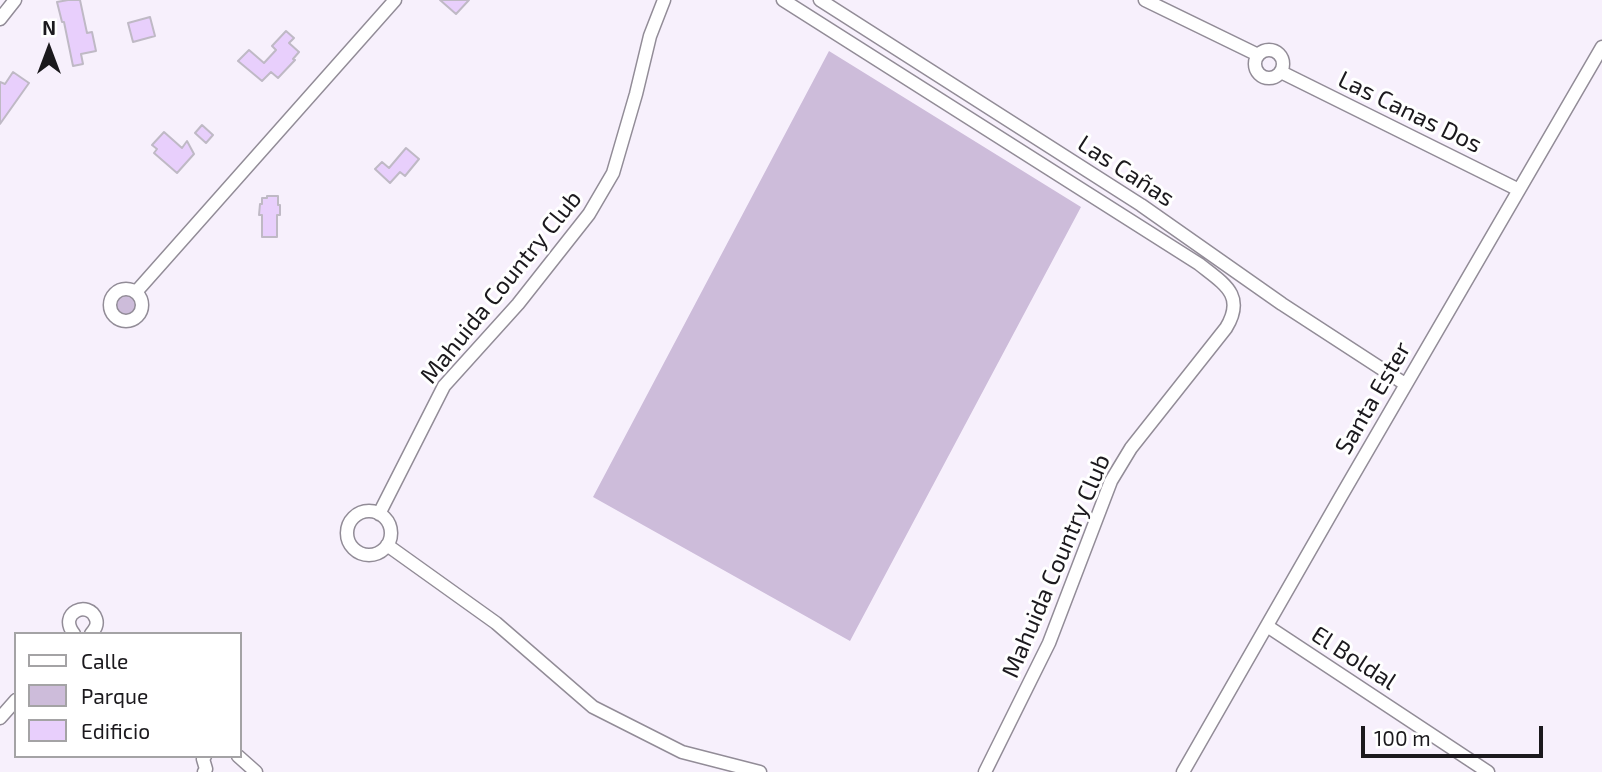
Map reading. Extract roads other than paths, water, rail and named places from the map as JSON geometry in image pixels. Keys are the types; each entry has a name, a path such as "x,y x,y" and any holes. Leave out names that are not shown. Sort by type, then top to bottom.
{"street":[{"path":"0,19 15,0"},
{"path":"136,292 395,0"},
{"name":"Mahuida Country Club","path":"379,514 444,386 518,303 589,214 613,173 650,36 664,0"},
{"name":"Mahuida Country Club","path":"783,0 1199,264 1219,279 1235,303 1232,319 1131,448 1111,481 1049,643 985,772"},
{"name":"Las Cañas","path":"820,0 1141,205 1405,384"},
{"path":"1145,0 1258,55"},
{"name":"Santa Ester","path":"1183,772 1602,47"},
{"path":"1266,50 1276,51 1283,58 1282,72 1274,78 1261,76 1255,64 1258,55 1266,50"},
{"name":"Las Canas Dos","path":"1282,72 1520,190"},
{"path":"373,511 379,514 389,524 391,534 387,545 382,551 373,554 356,551 348,537 351,521 358,514 365,512 373,511"},
{"path":"387,545 496,623 593,707 682,752 760,772"},
{"path":"72,632 69,621 73,612 82,609 94,615 97,624 93,632"},
{"name":"El Boldal","path":"1267,626 1488,772"},
{"path":"0,718 14,702"},
{"path":"240,758 256,772"}]}
